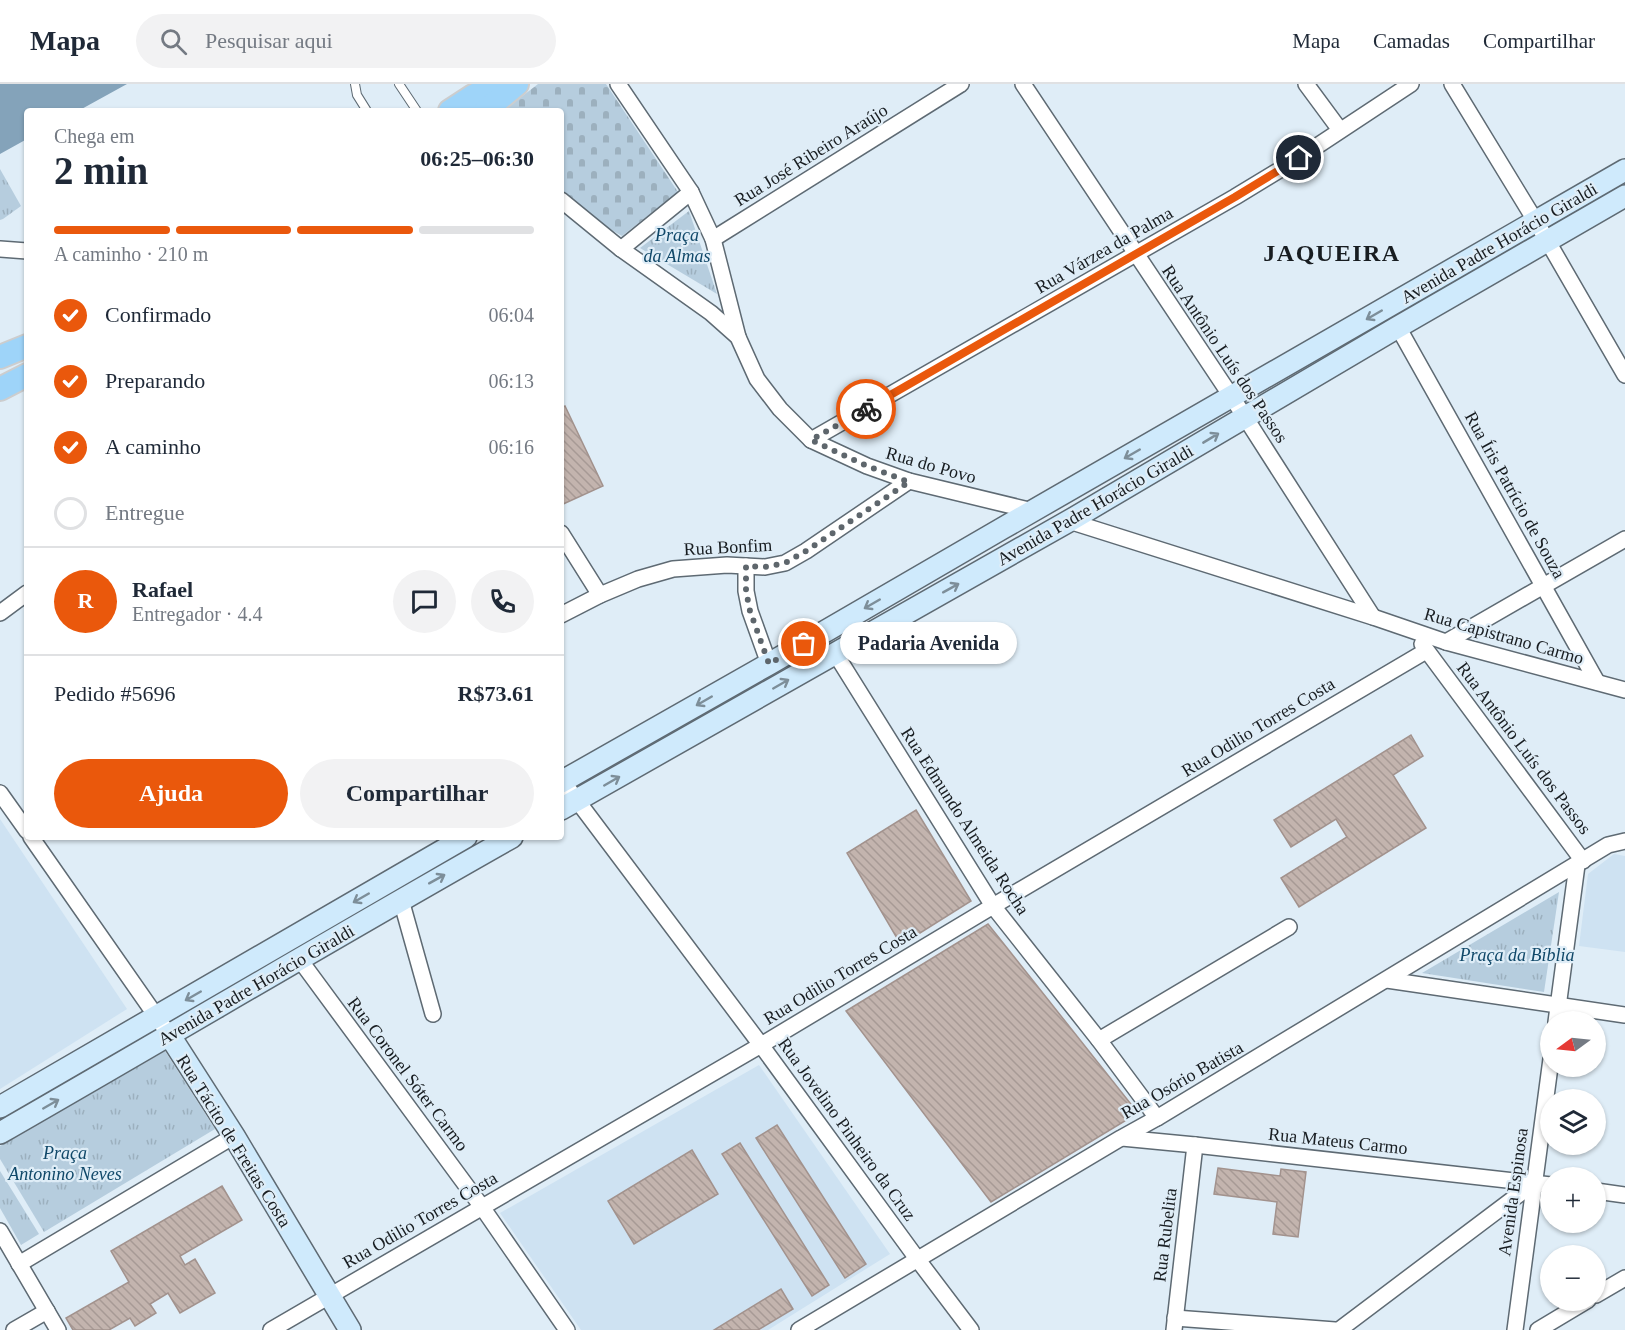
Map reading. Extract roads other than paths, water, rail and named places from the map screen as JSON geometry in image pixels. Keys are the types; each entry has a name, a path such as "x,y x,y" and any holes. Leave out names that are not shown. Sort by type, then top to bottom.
{"main road":[{"path":"482,107 496,84"},
{"path":"482,107 517,84"},
{"path":"0,357 24,347"},
{"path":"0,389 24,377"}],"street":[{"path":"618,84 691,192 713,239 738,337"},
{"name":"Rua José Ribeiro Araújo","path":"713,239 962,84"},
{"name":"Rua Antônio Luís dos Passos","path":"1023,84 1245,417 1373,617"},
{"path":"1306,84 1340,130"},
{"name":"Rua Várzea da Palma","path":"811,440 1235,197 1411,84"},
{"path":"1452,84 1548,240 1625,375"},
{"name":"Avenida Padre Horácio Giraldi","path":"564,780 1625,170"},
{"path":"621,249 691,192"},
{"name":"Avenida Padre Horácio Giraldi","path":"569,805 1069,521 1625,196"},
{"name":"Rua do Povo","path":"564,202 621,249 711,313 738,337 757,379 780,409 811,440 867,466 909,482 1033,511"},
{"path":"0,249 24,251"},
{"name":"Rua Íris Patrício de Souza","path":"1398,327 1597,682"},
{"name":"Rua Bonfim","path":"564,613 638,579 673,569 706,566 765,567 785,563 909,482"},
{"path":"1069,521 1373,617"},
{"path":"564,537 600,595"},
{"path":"1446,642 1625,539"},
{"path":"746,566 746,591 750,611 769,664"},
{"path":"0,613 24,595"},
{"name":"Rua Capistrano Carmo","path":"1373,617 1446,642 1625,690"},
{"name":"Rua Antônio Luís dos Passos","path":"1411,630 1580,863"},
{"name":"Rua Odilio Torres Costa","path":"271,1330 761,1045 1426,651"},
{"name":"Rua Edmundo Almeida Rocha","path":"835,653 993,906 1157,1118"},
{"name":"Rua Jovelino Pinheiro da Cruz","path":"564,788 569,805 761,1045 971,1330"},
{"path":"0,793 24,827"},
{"name":"Rua Tácito de Freitas Costa","path":"33,840 170,1036 234,1136 350,1330"},
{"name":"Avenida Padre Horácio Giraldi","path":"0,1107 461,840"},
{"name":"Avenida Padre Horácio Giraldi","path":"0,1133 507,840"},
{"name":"Rua Osório Batista","path":"799,1330 1157,1118 1608,845 1625,841"},
{"path":"1557,1011 1580,863"},
{"path":"401,900 433,1014"},
{"path":"1099,1041 1289,927"},
{"name":"Rua Coronel Sóter Carmo","path":"300,960 482,1207 567,1330"},
{"path":"1387,980 1625,1015"},
{"name":"Avenida Espinosa","path":"1515,1330 1549,1077"},
{"path":"19,1264 234,1136"},
{"name":"Rua Mateus Carmo","path":"1121,1138 1195,1144 1540,1184"},
{"name":"Rua Rubelita","path":"1175,1324 1195,1144"},
{"path":"1175,1324 1337,1330 1534,1183"},
{"path":"1606,1192 1625,1195"},
{"path":"0,1231 58,1330"},
{"path":"1606,1289 1625,1278"},
{"path":"14,1330 47,1311"},
{"path":"1538,1330 1569,1311"}],"lane":[{"path":"355,84 357,95 365,108"},
{"path":"399,84 415,108"}],"place":[{"name":"Padaria Avenida","path":"804,644"}],"district":[{"name":"JAQUEIRA","path":"1332,253"}],"park label":[{"name":"Praça da Almas","path":"677,245"},
{"name":"Praça da Bíblia","path":"1517,955"},
{"name":"Praça Antonino Neves","path":"65,1163"}]}
